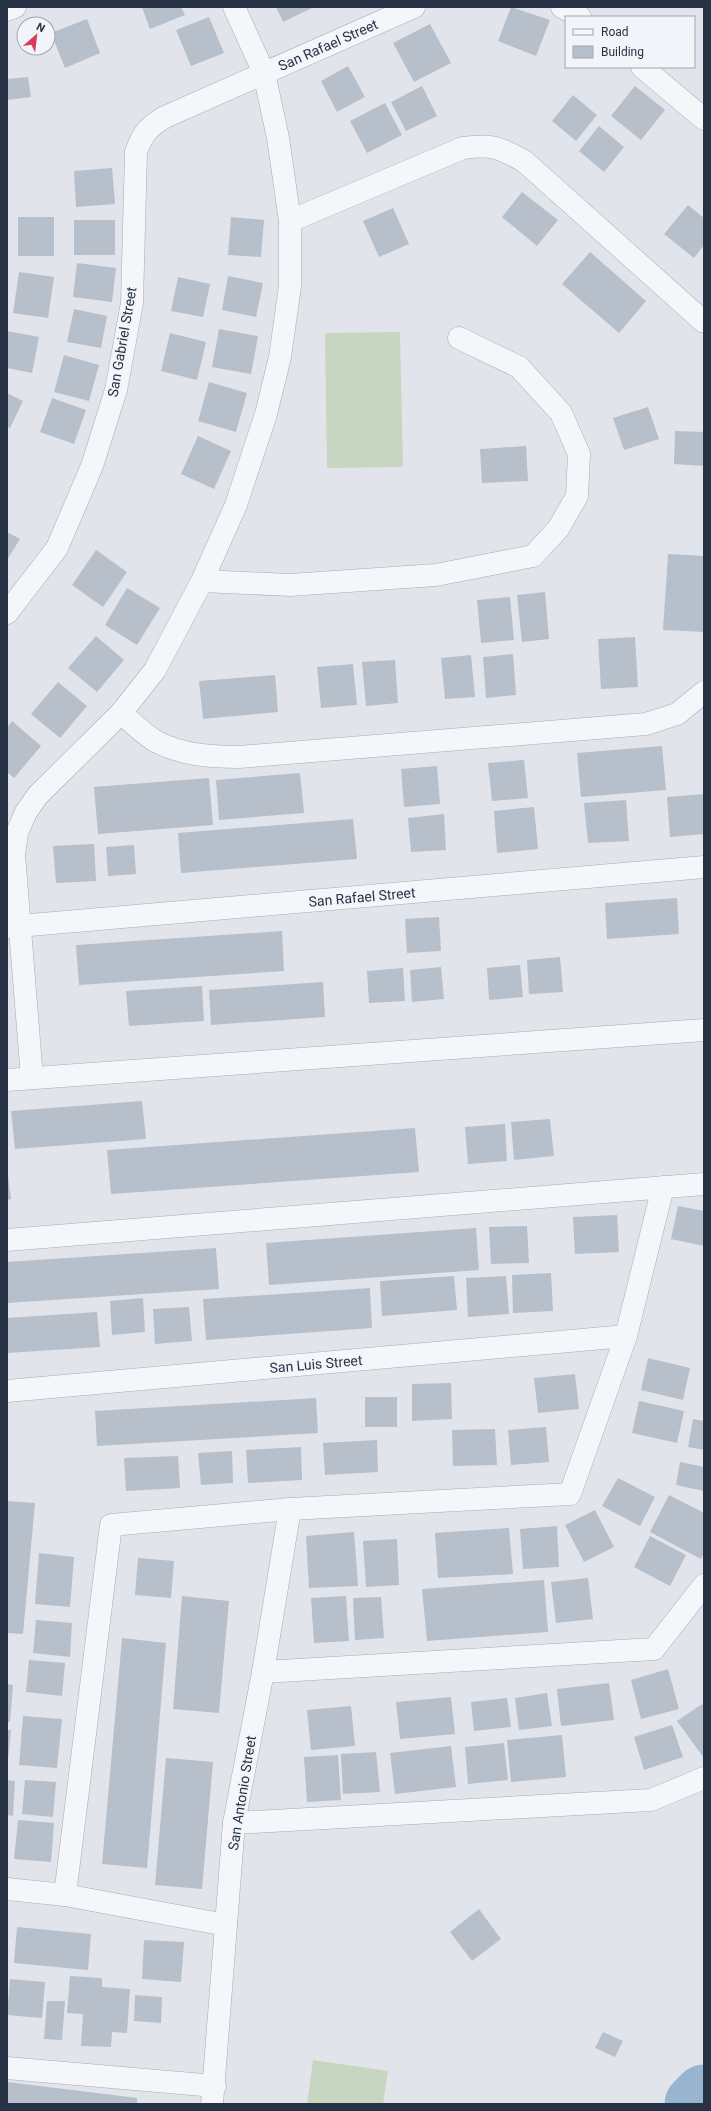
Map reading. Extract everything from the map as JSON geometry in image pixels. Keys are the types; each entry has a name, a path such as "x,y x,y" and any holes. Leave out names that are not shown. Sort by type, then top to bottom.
{"street":[{"path":"7,10 15,7"},
{"path":"32,1078 13,927 14,855 17,833 26,812 38,795 121,713 155,670 202,581 236,505 266,414 280,357 290,286 290,222 278,138 264,73 234,7"},
{"name":"San Rafael Street","path":"264,73 414,7"},
{"path":"562,7 578,16"},
{"path":"643,68 704,119"},
{"name":"San Gabriel Street","path":"7,613 56,548 92,466 116,390 132,303 136,152 141,138 150,126 165,117 264,73"},
{"path":"290,222 464,148 486,145 505,151 524,161 704,322"},
{"path":"202,581 290,585 436,575 533,556 558,530 577,496 579,454 561,413 519,367 459,338"},
{"path":"121,713 156,742 181,751 210,757 238,757 646,724 677,714 704,692"},
{"name":"San Rafael Street","path":"13,927 704,868"},
{"path":"7,1080 704,1030"},
{"path":"7,1240 704,1184"},
{"path":"64,1895 111,1525 290,1509 570,1494 626,1336 663,1187"},
{"name":"San Luis Street","path":"7,1391 626,1336"},
{"name":"San Antonio Street","path":"214,2095 234,1823 263,1672 290,1509"},
{"path":"263,1672 654,1648 704,1585"},
{"path":"234,1823 651,1800 704,1778"},
{"path":"7,1889 64,1895 226,1925"},
{"path":"7,2068 214,2095"}],"green space":[{"path":"400,332 403,467 327,468 325,333"},
{"path":"313,2060 388,2071 383,2104 307,2104"}],"building":[{"path":"142,7 181,7 185,15 150,29"},
{"path":"276,7 314,7 283,22"},
{"path":"511,7 550,20 536,56 498,41"},
{"path":"209,17 224,53 191,66 176,30"},
{"path":"87,19 100,53 65,68 56,46 56,31"},
{"path":"430,24 451,63 414,82 393,43"},
{"path":"348,66 365,97 337,112 321,81"},
{"path":"28,77 31,97 7,100 7,79"},
{"path":"422,86 437,116 406,131 391,102"},
{"path":"635,86 665,110 641,140 611,116"},
{"path":"573,95 597,115 576,141 552,121"},
{"path":"385,103 402,135 367,153 350,121"},
{"path":"599,126 624,147 604,172 579,151"},
{"path":"112,168 115,204 76,207 74,171"},
{"path":"522,192 558,220 537,246 502,217"},
{"path":"688,205 704,218 704,245 694,258 664,234"},
{"path":"393,208 409,244 379,257 363,221"},
{"path":"18,217 54,217 54,256 18,256"},
{"path":"231,217 264,220 261,257 228,255"},
{"path":"74,220 115,220 115,255 74,255"},
{"path":"590,252 646,301 619,333 562,284"},
{"path":"77,263 116,268 112,302 73,297"},
{"path":"19,272 54,277 48,318 13,313"},
{"path":"228,276 263,283 256,317 222,310"},
{"path":"178,277 210,284 203,317 171,311"},
{"path":"74,309 107,316 101,348 67,342"},
{"path":"219,329 258,336 251,374 212,367"},
{"path":"7,331 39,337 32,373 7,368"},
{"path":"170,333 206,342 197,380 161,371"},
{"path":"64,355 99,365 89,401 54,392"},
{"path":"209,382 247,393 236,432 198,421"},
{"path":"7,393 23,401 10,428 7,426"},
{"path":"52,398 86,410 74,444 40,432"},
{"path":"648,407 659,439 624,450 613,418"},
{"path":"675,431 704,432 704,466 674,464"},
{"path":"198,436 231,451 214,489 181,474"},
{"path":"526,446 528,481 482,483 480,449"},
{"path":"7,532 20,539 7,560"},
{"path":"96,550 127,572 103,607 72,585"},
{"path":"668,554 704,556 704,632 663,630"},
{"path":"127,588 160,608 137,645 105,625"},
{"path":"545,592 549,639 522,642 517,595"},
{"path":"510,597 514,640 481,643 477,600"},
{"path":"96,636 124,660 97,692 68,668"},
{"path":"635,637 638,687 601,689 598,639"},
{"path":"513,654 516,695 486,698 483,657"},
{"path":"471,655 475,697 445,699 441,658"},
{"path":"395,660 398,703 366,706 362,662"},
{"path":"353,664 357,705 321,708 317,667"},
{"path":"275,675 278,712 203,719 199,681"},
{"path":"58,682 87,706 60,738 31,714"},
{"path":"12,721 41,746 14,778 7,772 7,728"},
{"path":"662,746 666,790 581,797 577,753"},
{"path":"524,760 528,798 492,801 488,763"},
{"path":"437,766 440,804 404,807 401,769"},
{"path":"300,773 304,813 219,820 216,780"},
{"path":"209,778 213,825 98,834 94,787"},
{"path":"704,794 704,834 670,837 667,797"},
{"path":"626,800 629,841 588,843 584,803"},
{"path":"534,807 538,849 497,853 494,811"},
{"path":"444,814 446,850 411,852 408,818"},
{"path":"353,819 357,859 181,873 178,833"},
{"path":"94,844 96,881 56,883 53,846"},
{"path":"134,845 136,874 108,876 106,847"},
{"path":"677,898 679,934 607,939 605,903"},
{"path":"439,917 441,951 407,953 405,919"},
{"path":"282,931 284,971 79,985 76,945"},
{"path":"560,957 563,992 529,994 527,960"},
{"path":"520,965 523,997 489,1000 487,968"},
{"path":"441,967 444,999 412,1002 410,970"},
{"path":"403,968 405,1001 369,1003 367,971"},
{"path":"323,982 325,1017 211,1025 209,990"},
{"path":"202,986 204,1021 129,1026 126,991"},
{"path":"142,1101 146,1139 15,1149 11,1111"},
{"path":"550,1119 554,1156 514,1160 511,1122"},
{"path":"505,1124 507,1161 468,1164 465,1127"},
{"path":"415,1128 419,1172 111,1194 107,1150"},
{"path":"7,1168 11,1199 7,1200"},
{"path":"678,1206 704,1211 704,1246 671,1239"},
{"path":"617,1215 619,1252 575,1254 573,1217"},
{"path":"527,1226 529,1263 491,1264 489,1227"},
{"path":"476,1228 479,1270 269,1285 266,1243"},
{"path":"216,1248 219,1289 7,1303 7,1262"},
{"path":"551,1273 553,1311 513,1313 512,1275"},
{"path":"454,1276 457,1310 382,1316 380,1281"},
{"path":"506,1276 509,1314 468,1317 466,1278"},
{"path":"370,1288 372,1328 206,1340 203,1299"},
{"path":"143,1298 145,1332 112,1335 110,1301"},
{"path":"189,1307 192,1341 155,1344 153,1309"},
{"path":"97,1312 100,1347 7,1353 7,1318"},
{"path":"648,1358 690,1368 683,1400 641,1390"},
{"path":"575,1374 579,1409 538,1413 534,1378"},
{"path":"451,1383 452,1419 412,1421 412,1384"},
{"path":"365,1397 397,1397 397,1427 365,1427"},
{"path":"316,1398 318,1433 97,1446 95,1411"},
{"path":"639,1401 684,1411 677,1443 632,1433"},
{"path":"693,1419 704,1421 704,1450 688,1447"},
{"path":"546,1427 549,1462 511,1465 508,1430"},
{"path":"495,1429 497,1465 453,1466 452,1430"},
{"path":"377,1440 378,1472 325,1475 323,1443"},
{"path":"301,1447 302,1480 248,1483 246,1450"},
{"path":"232,1451 233,1483 201,1485 198,1453"},
{"path":"178,1456 180,1488 126,1491 124,1458"},
{"path":"680,1462 704,1467 704,1491 676,1485"},
{"path":"618,1478 655,1497 640,1526 602,1506"},
{"path":"669,1495 704,1513 704,1553 701,1559 650,1532"},
{"path":"7,1501 35,1503 23,1634 7,1633"},
{"path":"595,1510 614,1547 584,1562 565,1525"},
{"path":"557,1526 559,1567 523,1569 520,1529"},
{"path":"509,1528 513,1574 438,1578 435,1533"},
{"path":"354,1532 358,1586 309,1588 306,1536"},
{"path":"650,1536 686,1555 670,1586 634,1567"},
{"path":"397,1539 399,1585 366,1587 363,1541"},
{"path":"39,1553 74,1557 70,1607 35,1604"},
{"path":"138,1558 174,1561 171,1598 135,1595"},
{"path":"588,1578 593,1619 556,1623 551,1582"},
{"path":"544,1580 548,1632 427,1641 422,1589"},
{"path":"182,1596 229,1601 219,1713 173,1709"},
{"path":"346,1596 349,1641 314,1643 311,1598"},
{"path":"381,1597 384,1638 355,1640 353,1598"},
{"path":"36,1620 72,1623 70,1657 33,1653"},
{"path":"122,1638 166,1643 147,1868 102,1864"},
{"path":"29,1660 65,1663 62,1696 26,1692"},
{"path":"668,1669 679,1709 641,1719 631,1680"},
{"path":"609,1683 614,1720 561,1726 557,1689"},
{"path":"7,1684 13,1685 10,1722 7,1722"},
{"path":"547,1693 552,1726 519,1730 515,1698"},
{"path":"451,1697 455,1734 400,1739 396,1702"},
{"path":"507,1698 511,1727 474,1731 471,1702"},
{"path":"702,1704 704,1706 704,1758 677,1721"},
{"path":"351,1706 355,1746 311,1750 307,1710"},
{"path":"23,1716 62,1719 57,1768 19,1765"},
{"path":"672,1725 683,1757 644,1770 634,1737"},
{"path":"7,1730 11,1730 8,1760 7,1760"},
{"path":"562,1735 566,1777 511,1782 507,1740"},
{"path":"504,1743 508,1780 468,1784 465,1747"},
{"path":"451,1746 456,1787 395,1794 390,1753"},
{"path":"376,1752 380,1792 343,1794 341,1754"},
{"path":"338,1755 341,1800 307,1802 304,1757"},
{"path":"166,1758 213,1762 202,1889 155,1885"},
{"path":"7,1780 15,1781 13,1816 7,1815"},
{"path":"25,1780 56,1782 53,1817 22,1814"},
{"path":"18,1820 54,1823 51,1862 14,1859"},
{"path":"479,1909 501,1939 472,1961 450,1932"},
{"path":"17,1927 91,1934 88,1970 14,1963"},
{"path":"144,1940 184,1942 181,1982 142,1979"},
{"path":"70,1976 102,1978 102,1987 130,1989 127,2033 112,2032 111,2047 81,2046 83,2014 67,2013"},
{"path":"10,1979 45,1982 42,2018 7,2015"},
{"path":"135,1995 162,1997 161,2023 134,2021"},
{"path":"47,2001 65,2001 62,2040 44,2039"},
{"path":"603,2032 623,2041 615,2057 595,2048"},
{"path":"7,2082 137,2098 137,2104 7,2104"}],"waterway":[{"path":"695,2104 704,2095"}]}
